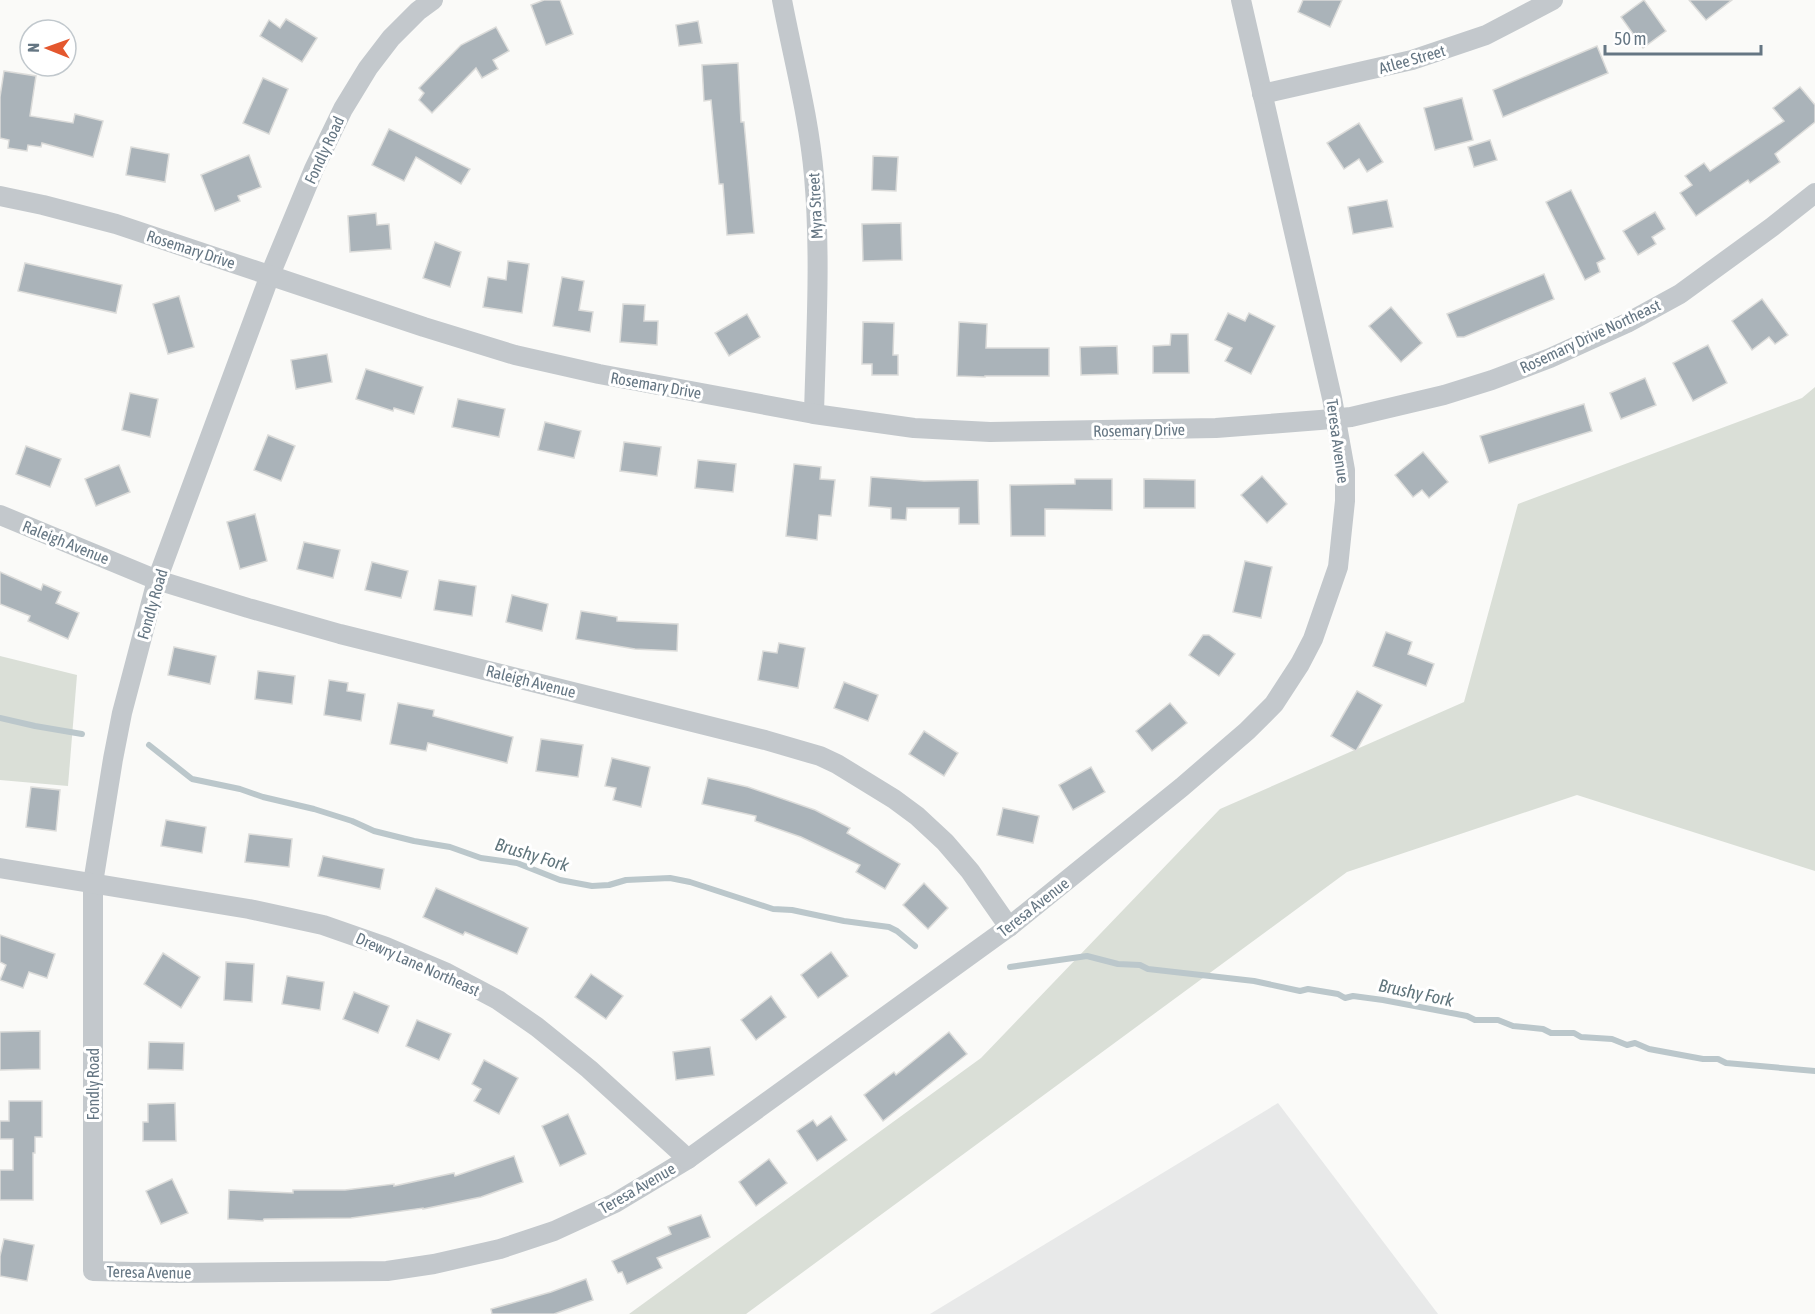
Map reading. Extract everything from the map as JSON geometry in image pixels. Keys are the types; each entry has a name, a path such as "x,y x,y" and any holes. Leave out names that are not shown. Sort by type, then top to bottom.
{"street":[{"name":"Fondly Road","path":"93,1271 93,883 122,713 157,580 270,275 314,169 343,109 368,68 391,38 418,11 433,0"},
{"name":"Myra Street","path":"782,0 804,109 814,175 817,242 814,414"},
{"name":"Teresa Avenue","path":"93,1271 178,1274 387,1271 434,1264 500,1249 554,1230 615,1203 688,1159 1009,927 1182,787 1247,731 1274,704 1313,639 1338,567 1343,534 1344,471 1336,418 1241,0"},
{"name":"Atlee Street","path":"1262,94 1412,60 1486,35 1553,0"},
{"name":"Rosemary Drive Northeast","path":"1336,418 1351,417 1444,395 1492,380 1550,358 1618,327 1680,294 1815,193"},
{"name":"Rosemary Drive","path":"0,196 116,224 515,355 599,374 814,414 914,428 990,432 1216,428 1336,418"},
{"name":"Raleigh Avenue","path":"0,515 157,580 340,634 765,740 820,756 885,793 917,816 945,842 970,871 1009,927"},
{"name":"Drewry Lane Northeast","path":"0,868 249,909 323,925 386,947 447,973 498,1000 537,1027 590,1069 688,1159"}],"shaded area":[{"path":"1815,387 1815,871 1577,795 1347,872 746,1314 629,1314 981,1058 1220,809 1464,702 1518,504 1802,398"},
{"path":"0,656 77,675 68,786 0,780"},
{"path":"1278,1103 1438,1314 930,1314"}],"building":[{"path":"544,0 560,0 573,34 546,45 531,5"},
{"path":"1303,0 1342,0 1330,27 1298,12"},
{"path":"1644,0 1666,31 1643,48 1621,17"},
{"path":"1689,0 1732,0 1706,20"},
{"path":"286,19 317,38 302,62 260,36 269,20 280,28"},
{"path":"698,21 702,43 679,46 676,25"},
{"path":"496,27 509,51 493,60 498,69 482,78 476,68 432,113 419,100 424,93 419,88 461,45"},
{"path":"1597,46 1608,73 1503,117 1493,90"},
{"path":"738,63 741,122 744,122 754,233 727,235 723,184 719,184 711,100 704,101 702,65"},
{"path":"4,71 18,73 18,78 36,78 30,116 73,123 75,114 103,121 93,157 42,143 41,147 28,145 27,151 8,148 9,140 0,138 0,97"},
{"path":"263,78 288,89 269,134 243,123"},
{"path":"1800,87 1815,105 1815,122 1775,154 1780,162 1750,183 1748,180 1696,216 1680,193 1692,185 1685,176 1704,163 1710,171 1784,121 1773,108"},
{"path":"1462,98 1473,140 1435,150 1424,108"},
{"path":"1359,123 1383,162 1367,172 1359,159 1344,169 1327,143"},
{"path":"389,129 470,169 461,184 416,157 404,181 372,165"},
{"path":"1490,140 1497,160 1474,167 1468,147"},
{"path":"131,147 169,154 165,182 126,175"},
{"path":"249,155 261,187 238,196 240,201 215,211 201,175"},
{"path":"873,156 898,157 896,191 872,190"},
{"path":"1571,190 1605,259 1597,263 1600,272 1585,280 1546,202"},
{"path":"1387,200 1393,227 1353,234 1348,207"},
{"path":"1655,212 1665,229 1652,237 1656,244 1638,255 1623,231"},
{"path":"376,213 377,225 389,224 391,249 350,252 348,216"},
{"path":"901,223 902,260 863,261 862,224"},
{"path":"435,242 461,252 450,287 423,278"},
{"path":"508,261 529,264 522,313 483,307 488,277 506,280"},
{"path":"25,263 122,285 116,313 18,291"},
{"path":"1544,274 1554,299 1464,337 1457,337 1447,314"},
{"path":"562,277 584,281 579,310 593,312 590,332 553,326"},
{"path":"179,296 194,347 168,354 153,304"},
{"path":"1762,299 1788,335 1775,344 1769,337 1752,350 1732,321"},
{"path":"623,304 645,305 644,321 658,321 657,345 620,342"},
{"path":"1391,307 1422,343 1401,362 1369,326"},
{"path":"1228,313 1245,321 1249,313 1275,326 1251,374 1225,361 1232,348 1215,340"},
{"path":"747,314 760,337 729,356 715,333"},
{"path":"863,322 894,323 893,355 898,355 898,375 872,375 872,364 862,364"},
{"path":"959,322 987,324 986,348 1049,348 1049,376 957,376"},
{"path":"1171,334 1188,334 1189,373 1153,373 1153,346 1170,345"},
{"path":"1708,345 1727,383 1693,401 1673,363"},
{"path":"1117,346 1118,374 1081,375 1080,347"},
{"path":"327,354 332,382 296,389 291,360"},
{"path":"366,369 423,387 414,414 394,408 393,411 356,399"},
{"path":"1645,378 1656,405 1621,419 1610,393"},
{"path":"130,393 158,399 150,437 122,430"},
{"path":"458,399 505,409 499,437 452,427"},
{"path":"1584,404 1592,431 1489,463 1480,436"},
{"path":"545,422 581,431 574,458 538,450"},
{"path":"268,435 295,446 281,481 254,470"},
{"path":"624,442 661,447 657,476 620,471"},
{"path":"26,446 61,459 50,487 16,474"},
{"path":"1423,452 1448,482 1429,498 1422,490 1413,497 1395,475"},
{"path":"698,460 736,464 733,492 695,488"},
{"path":"794,464 821,467 820,479 835,480 831,516 819,515 817,540 786,536"},
{"path":"119,465 130,492 96,506 85,479"},
{"path":"1262,476 1287,504 1267,523 1241,495"},
{"path":"871,477 924,481 978,480 979,524 959,524 959,508 907,508 906,520 891,519 891,508 869,506"},
{"path":"1075,479 1112,479 1112,510 1045,509 1045,536 1011,536 1010,485 1075,484"},
{"path":"1144,479 1195,480 1195,508 1144,508"},
{"path":"255,514 267,561 240,569 227,522"},
{"path":"304,542 340,550 333,578 297,569"},
{"path":"1245,561 1272,567 1261,618 1233,612"},
{"path":"372,562 408,571 401,598 365,590"},
{"path":"0,572 41,590 43,584 61,592 56,603 79,613 68,639 28,621 30,616 0,604"},
{"path":"439,580 476,586 472,616 434,610"},
{"path":"512,595 548,604 542,631 506,622"},
{"path":"581,611 617,617 617,621 678,624 677,651 635,649 576,639"},
{"path":"1386,632 1412,642 1408,654 1434,664 1426,686 1373,666"},
{"path":"1203,635 1209,635 1235,654 1219,676 1189,655"},
{"path":"779,643 805,648 798,688 758,680 763,651 777,653"},
{"path":"174,647 216,656 210,684 168,675"},
{"path":"258,671 295,676 292,704 255,699"},
{"path":"329,680 348,683 347,691 365,694 361,721 324,715"},
{"path":"844,682 878,695 868,721 834,708"},
{"path":"1357,691 1382,705 1356,751 1331,736"},
{"path":"398,703 434,710 433,716 513,737 507,763 428,743 426,751 390,744"},
{"path":"1170,703 1187,723 1152,751 1136,731"},
{"path":"924,731 958,753 944,776 909,754"},
{"path":"541,739 583,745 578,777 536,771"},
{"path":"612,758 650,767 641,807 613,800 616,788 605,786"},
{"path":"1091,767 1105,792 1073,810 1059,785"},
{"path":"708,778 748,787 815,810 850,828 847,833 900,864 885,889 856,872 860,865 801,837 755,821 756,816 702,804"},
{"path":"31,787 60,790 56,831 26,827"},
{"path":"1003,808 1039,816 1033,843 997,835"},
{"path":"166,820 206,827 202,853 161,846"},
{"path":"249,834 292,839 289,867 245,862"},
{"path":"323,856 384,869 380,889 318,876"},
{"path":"924,883 948,908 928,929 903,905"},
{"path":"436,888 528,928 517,954 465,932 463,935 423,917"},
{"path":"0,935 55,954 47,978 29,972 23,988 0,980 6,965 0,962"},
{"path":"831,952 848,976 818,998 801,975"},
{"path":"163,953 200,977 181,1008 144,984"},
{"path":"226,962 254,964 252,1002 224,1000"},
{"path":"591,974 623,996 606,1019 575,997"},
{"path":"287,976 324,982 320,1010 282,1004"},
{"path":"354,992 389,1006 378,1033 343,1019"},
{"path":"771,996 786,1017 756,1040 741,1020"},
{"path":"417,1020 451,1034 439,1060 406,1046"},
{"path":"40,1031 40,1069 0,1070 0,1032"},
{"path":"949,1032 967,1054 883,1121 864,1095 894,1072 896,1075"},
{"path":"149,1042 184,1043 183,1070 148,1069"},
{"path":"710,1047 714,1075 676,1080 673,1052"},
{"path":"484,1060 518,1078 499,1114 474,1101 481,1089 472,1084"},
{"path":"9,1101 42,1101 42,1137 35,1137 35,1153 33,1153 33,1200 0,1200 0,1170 13,1170 13,1139 0,1139 0,1121 9,1121"},
{"path":"175,1103 176,1141 143,1141 143,1122 148,1122 148,1104"},
{"path":"568,1114 586,1154 560,1166 542,1126"},
{"path":"831,1116 847,1140 817,1161 797,1131 813,1120 817,1126"},
{"path":"514,1156 523,1182 481,1197 423,1209 351,1218 264,1219 263,1221 228,1219 229,1190 293,1193 293,1190 345,1190 394,1184 394,1186 454,1173 455,1176"},
{"path":"769,1159 787,1183 756,1206 739,1182"},
{"path":"172,1179 188,1213 161,1224 146,1191"},
{"path":"701,1215 710,1237 657,1258 662,1268 627,1284 622,1272 618,1273 612,1261 671,1234 668,1227"},
{"path":"4,1239 34,1245 27,1281 0,1276 0,1256"},
{"path":"586,1279 593,1300 554,1314 492,1314 491,1309 551,1292"}],"waterway":[{"name":"Brushy Fork","path":"0,718 82,734"},
{"name":"Brushy Fork","path":"149,745 192,779 314,809 352,821 374,831 450,847 481,858 517,863 560,880 592,886 609,885 626,880 670,878 690,882 773,909 792,910 844,921 889,927 915,946"},
{"name":"Brushy Fork","path":"1010,967 1087,956 1118,964 1140,965 1148,969 1254,981 1300,991 1308,989 1338,994 1345,998 1353,996 1383,1000 1467,1016 1475,1020 1498,1020 1513,1026 1543,1029 1551,1033 1574,1033 1581,1037 1612,1039 1627,1045 1635,1043 1649,1049 1703,1059 1718,1059 1726,1063 1815,1071"}]}
